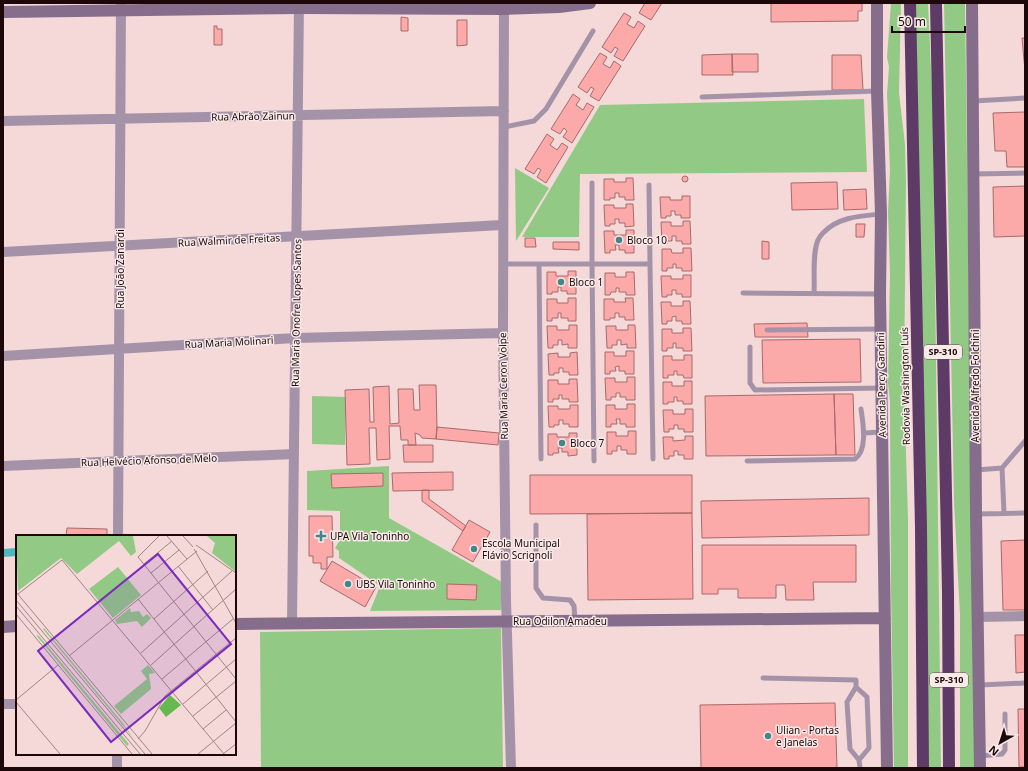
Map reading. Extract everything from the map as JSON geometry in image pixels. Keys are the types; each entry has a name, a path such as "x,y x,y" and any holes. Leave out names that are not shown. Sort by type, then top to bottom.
{"highway":[{"name":"Rodovia Washington Luís","path":"910,3 921,528 923,768"},
{"name":"SP-310","path":"936,3 948,592 949,768"}],"main road":[{"path":"3,12 121,7 559,7 590,3"},
{"name":"Avenida Percy Gandini","path":"877,3 876,91 881,214 880,330 888,768"},
{"name":"Avenida Alfredo Folchini","path":"972,3 976,514 980,768"},
{"name":"Rua Odilon Amadeu","path":"236,624 885,618"},
{"path":"3,627 16,626"}],"street":[{"name":"Rua Maria Onofre Lopes Santos","path":"292,624 299,6"},
{"name":"Rua Maria Ceron Volpe","path":"504,6 502,264 510,768"},
{"name":"Rua João Zanardi","path":"118,535 121,7"},
{"name":"Rua Abrão Zainun","path":"3,121 504,111"},
{"name":"Rua Walmir de Freitas","path":"3,252 502,225"},
{"name":"Rua Maria Molinari","path":"3,356 296,338 503,333"},
{"name":"Rua Helvécio Afonso de Melo","path":"3,466 294,454"},
{"path":"978,617 1025,616"},
{"path":"3,704 16,704"},
{"path":"117,755 117,768"}],"lane":[{"path":"504,127 534,121 541,116 593,31"},
{"path":"702,97 876,91"},
{"path":"973,101 1025,98"},
{"path":"973,174 1025,173"},
{"path":"592,183 594,461"},
{"path":"650,185 653,459"},
{"path":"814,293 815,253 818,240 827,229 839,221 863,215 881,214"},
{"path":"502,264 650,264"},
{"path":"539,264 541,458"},
{"path":"744,293 880,294"},
{"path":"767,330 880,330"},
{"path":"750,347 750,383 754,390 881,388"},
{"path":"747,461 855,459 861,453 864,433 861,409"},
{"path":"864,433 882,432"},
{"path":"1004,513 1002,468 1025,441"},
{"path":"976,470 1002,468"},
{"path":"976,514 1025,513"},
{"path":"536,525 536,588 543,598 570,600 574,606 575,621"},
{"path":"763,678 856,680 856,687 847,702 850,750 859,760 860,768"},
{"path":"979,685 1025,684"},
{"path":"856,687 867,697 869,748 859,760"},
{"path":"980,756 1002,754 1005,750 1005,714"}],"green space":[{"path":"891,3 901,3 899,93 905,144 906,183 904,386 908,519 908,768 894,768 890,402 888,383 890,273 888,212 890,170 887,94 889,67 887,57"},
{"path":"914,3 928,3 933,113 941,768 928,768"},
{"path":"944,3 965,3 974,768 960,768 960,615 954,501"},
{"path":"864,99 867,172 580,174 579,237 522,237 600,105"},
{"path":"515,168 549,188 516,241"},
{"path":"312,396 346,397 345,445 312,444"},
{"path":"389,466 389,518 502,582 501,610 370,611 380,586 339,558 339,551 335,548 340,540 340,511 307,510 307,471"},
{"path":"501,628 503,768 261,768 260,632"}],"water":[{"path":"16,548 16,556 3,557 3,549"}],"building":[{"path":"645,3 662,3 651,20 639,13"},
{"path":"771,3 862,3 862,11 858,11 858,21 771,22"},
{"path":"624,13 631,17 627,24 634,28 638,21 645,26 623,61 614,56 618,49 615,47 611,53 602,47"},
{"path":"401,17 408,18 408,31 401,31"},
{"path":"457,20 467,20 467,45 457,46"},
{"path":"214,26 217,26 217,29 222,29 222,45 214,45"},
{"path":"1022,38 1025,38 1025,71"},
{"path":"600,53 607,57 603,64 610,68 614,61 621,66 599,101 590,96 594,89 591,87 587,93 578,87"},
{"path":"732,54 733,75 702,75 702,55"},
{"path":"732,54 758,54 758,72 732,72"},
{"path":"832,55 861,55 863,90 832,90"},
{"path":"573,94 580,99 576,105 583,110 587,103 594,107 572,143 563,137 567,131 564,128 560,134 551,129"},
{"path":"1025,112 1025,167 1007,167 1006,151 995,151 993,113"},
{"path":"547,134 554,139 550,145 557,150 562,143 568,147 546,183 537,177 541,170 538,168 534,174 525,169"},
{"path":"685,176 688,179 685,182 682,179"},
{"path":"626,178 633,178 634,200 625,200 625,197 619,197 619,193 615,193 615,198 604,200 604,179 614,179 614,182 626,182"},
{"path":"837,182 838,209 792,210 791,183"},
{"path":"1025,186 1025,236 994,237 993,187"},
{"path":"866,189 867,209 844,210 843,190"},
{"path":"682,196 690,196 690,218 681,218 681,215 675,215 675,211 671,211 671,216 661,218 660,197 670,197 670,200 682,200"},
{"path":"626,204 633,204 634,226 625,227 625,223 619,223 619,219 615,219 615,224 605,226 604,205 614,205 614,208 626,208"},
{"path":"683,221 690,221 691,244 682,244 682,241 676,241 676,236 672,236 672,241 667,241 667,244 662,244 661,222 671,222 671,226 683,226"},
{"path":"856,224 865,224 864,237 856,237"},
{"name":"Bloco 10","path":"626,230 634,230 634,253 625,253 625,250 619,250 619,245 615,245 616,250 610,250 610,253 605,253 604,231 614,231 614,235 626,235"},
{"path":"525,238 535,238 536,247 525,247"},
{"path":"762,241 769,242 769,259 762,259"},
{"path":"553,242 579,242 579,250 553,249"},
{"path":"683,248 691,248 692,271 682,271 682,268 676,268 676,264 673,264 673,268 667,268 667,271 662,271 662,249 671,249 672,253 683,253"},
{"name":"Bloco 1","path":"568,271 576,271 576,294 567,294 567,291 561,291 561,287 558,287 558,292 547,294 547,272 556,272 556,276 568,276"},
{"path":"626,272 634,272 635,295 626,295 626,292 619,292 619,288 616,288 616,292 611,292 610,295 605,295 605,273 615,273 615,277 626,277"},
{"path":"683,275 691,275 691,297 682,297 682,294 676,294 676,290 672,290 672,295 662,297 661,276 671,276 671,279 683,279"},
{"path":"568,298 576,298 576,321 568,321 568,318 561,318 561,313 558,313 558,318 552,318 552,321 547,321 547,299 557,299 557,303 568,303"},
{"path":"625,298 633,298 634,320 625,320 625,317 619,317 619,313 615,313 615,318 604,320 604,299 614,299 614,302 626,302"},
{"path":"683,301 690,301 691,324 682,324 682,321 676,321 676,316 672,317 672,321 667,321 667,324 662,324 661,302 671,302 671,306 683,306"},
{"path":"807,323 808,337 755,337 754,324"},
{"path":"569,325 577,325 577,348 568,348 568,344 562,345 562,340 558,340 558,345 553,345 553,348 548,348 547,326 557,326 557,330 569,330"},
{"path":"628,325 635,325 636,348 627,348 627,344 621,345 621,340 617,340 617,345 612,345 612,348 607,348 606,326 616,326 616,330 628,330"},
{"path":"683,328 691,328 692,351 683,351 683,348 676,348 676,343 673,343 673,348 667,348 667,351 662,351 662,329 672,329 672,333 683,333"},
{"path":"860,339 861,382 763,383 762,340"},
{"path":"626,351 634,351 634,374 625,374 625,371 619,371 619,366 615,367 616,371 610,371 610,374 605,374 605,352 614,352 614,356 626,356"},
{"path":"577,352 578,375 569,375 569,372 563,372 563,368 559,368 559,373 549,375 548,354 558,353 558,357 570,357 570,353"},
{"path":"684,355 692,355 692,378 684,378 683,375 677,375 677,371 674,371 674,375 668,375 668,378 663,378 663,356 672,356 672,360 684,360"},
{"path":"627,377 635,377 635,400 626,400 626,397 620,397 620,393 616,393 616,397 611,397 611,400 606,400 605,378 615,378 615,382 627,382"},
{"path":"569,379 577,379 578,402 569,402 569,399 562,399 562,395 559,395 559,399 553,399 553,402 548,402 548,380 558,380 558,384 569,384"},
{"path":"684,381 692,381 692,404 683,404 683,401 677,401 677,397 674,397 674,402 663,404 663,382 672,382 672,386 684,386"},
{"path":"419,385 436,385 436,439 422,438 420,435 415,433 416,445 408,445 408,440 401,440 400,426 389,426 390,459 377,460 376,428 369,428 370,464 347,465 345,390 369,389 370,422 374,422 373,387 389,386 390,424 399,423 398,389 413,389 414,410 420,410"},
{"path":"834,394 836,455 706,456 705,396"},
{"path":"834,394 853,394 855,455 836,455"},
{"path":"627,404 635,404 635,427 626,427 626,424 620,424 620,419 616,419 617,424 611,424 611,427 606,427 606,405 615,405 615,409 627,409"},
{"path":"570,405 578,405 578,427 569,427 569,424 563,424 563,420 559,420 559,425 549,427 548,406 558,406 558,409 570,409"},
{"path":"685,409 693,409 693,432 684,432 684,429 678,429 678,425 674,425 674,429 669,429 669,432 664,432 663,410 673,410 673,414 685,414"},
{"path":"437,427 499,433 498,445 436,439"},
{"path":"628,431 636,431 636,454 627,454 627,450 621,450 621,446 617,446 617,451 612,451 612,454 607,454 607,432 616,432 616,436 628,436"},
{"name":"Bloco 7","path":"569,433 577,433 577,455 568,456 568,452 562,452 562,448 558,448 559,453 548,455 548,434 557,434 557,437 569,437"},
{"path":"685,436 693,436 693,459 684,459 684,455 678,455 678,451 674,451 674,456 669,456 669,459 664,459 663,437 673,437 673,441 685,440"},
{"path":"403,445 433,445 433,462 404,462"},
{"path":"453,472 453,490 393,491 392,473"},
{"path":"383,473 383,486 332,488 331,474"},
{"path":"530,475 692,475 692,513 530,514"},
{"path":"422,490 429,490 429,499 466,526 463,531 422,501"},
{"path":"869,498 869,535 702,538 701,501"},
{"path":"692,513 693,599 588,600 587,514"},
{"name":"UPA Vila Toninho","path":"309,516 332,516 333,557 327,557 327,569 321,569 321,563 313,563 313,556 309,556"},
{"path":"469,520 490,532 473,562 452,550"},
{"path":"67,528 107,529 107,535 66,535"},
{"path":"1025,540 1025,610 1003,610 1001,541"},
{"path":"702,545 856,545 856,582 813,582 814,600 786,600 785,585 776,585 776,598 738,598 738,589 718,589 718,594 702,594"},
{"name":"UBS Vila Toninho","path":"332,561 376,587 365,607 320,581"},
{"path":"447,584 477,585 476,600 447,599"},
{"path":"1015,635 1025,635 1025,672 1016,673"},
{"name":"Ulian - Portas e Janelas","path":"835,703 837,768 701,768 700,705"},
{"path":"1018,709 1025,709 1025,767 1019,767"}],"place":[{"name":"Bloco 10","path":"619,240"},
{"name":"Bloco 1","path":"561,282"},
{"name":"Bloco 7","path":"562,443"},
{"name":"UPA Vila Toninho","path":"321,536"},
{"name":"Escola Municipal Flávio Scrignoli","path":"474,549"},
{"name":"UBS Vila Toninho","path":"348,584"},
{"name":"Ulian - Portas e Janelas","path":"768,736"}]}
